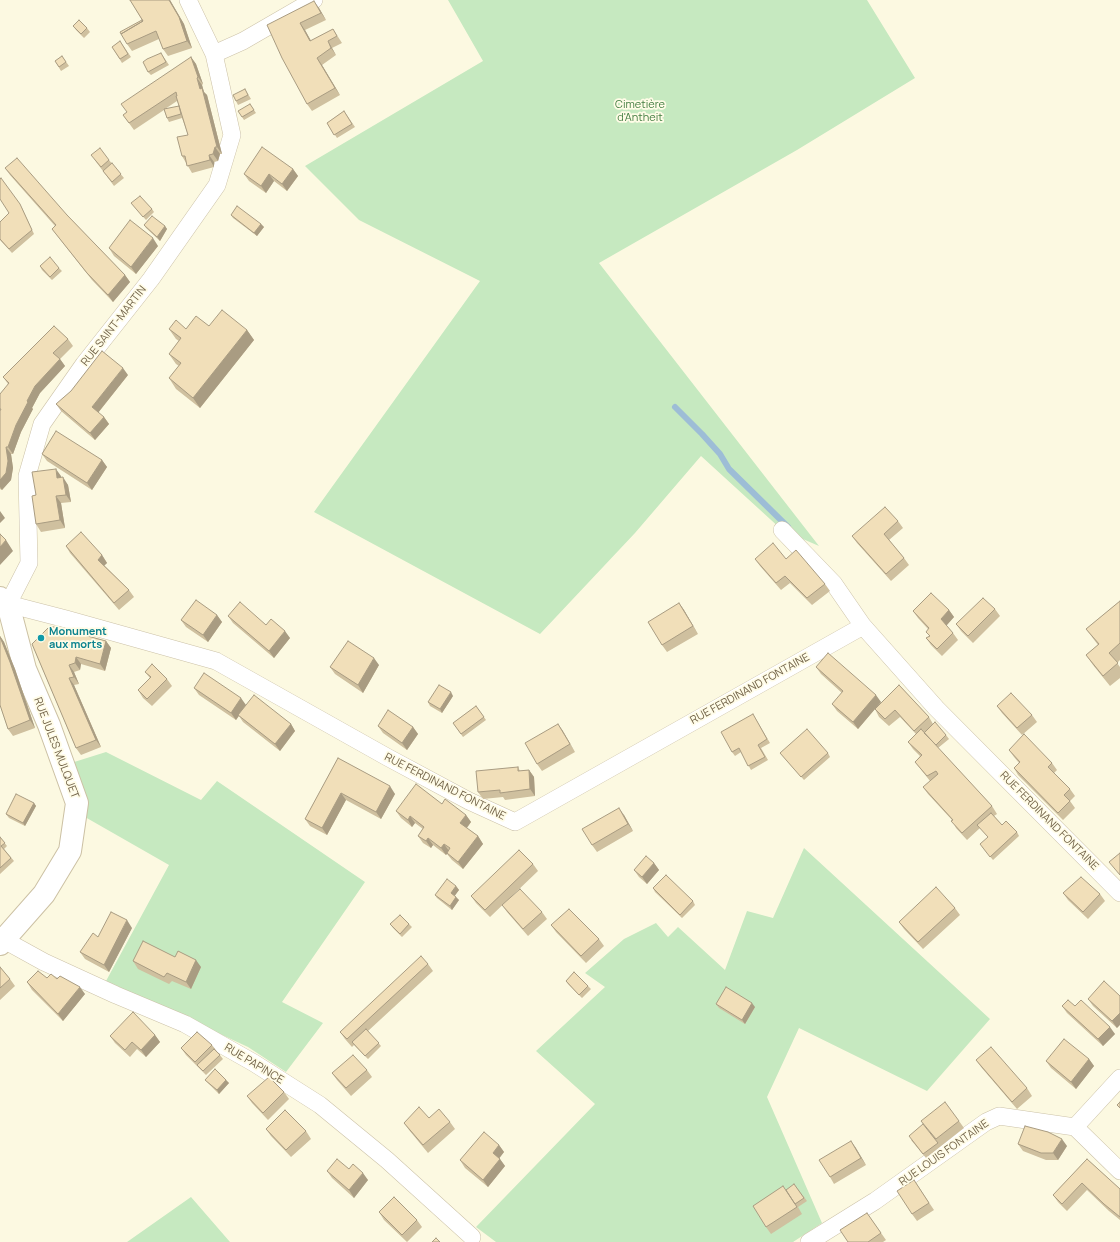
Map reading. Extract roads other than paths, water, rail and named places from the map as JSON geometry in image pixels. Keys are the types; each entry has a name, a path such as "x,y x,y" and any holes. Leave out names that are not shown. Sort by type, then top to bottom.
{"street":[{"name":"RUE SAINT-MARTIN","path":"4,601 29,563 27,476 42,424 84,364 151,279 217,185 232,135 214,54 188,0"},
{"path":"214,54 243,41 314,0"},
{"name":"RUE FERDINAND FONTAINE","path":"782,530 834,584 863,626 936,708 1120,893"},
{"name":"RUE FERDINAND FONTAINE","path":"4,601 216,661 387,758 469,801 515,822 863,626"},
{"name":"RUE JULES MULQUET","path":"2,942 44,894 70,851 77,803 49,725 25,669 4,601"},
{"name":"RUE PAPINCE","path":"2,942 51,966 185,1024 254,1063 320,1105 387,1160 472,1237"},
{"path":"1120,1078 1075,1127 1120,1172"},
{"name":"RUE LOUIS FONTAINE","path":"809,1242 876,1201 986,1122 999,1116 1075,1127"}],"waterway":[{"path":"675,407 720,454 729,469 788,527"}],"place":[{"name":"Monument aux morts","path":"41,638"}],"park label":[{"name":"Cimetière d'Antheit","path":"640,111"}]}
